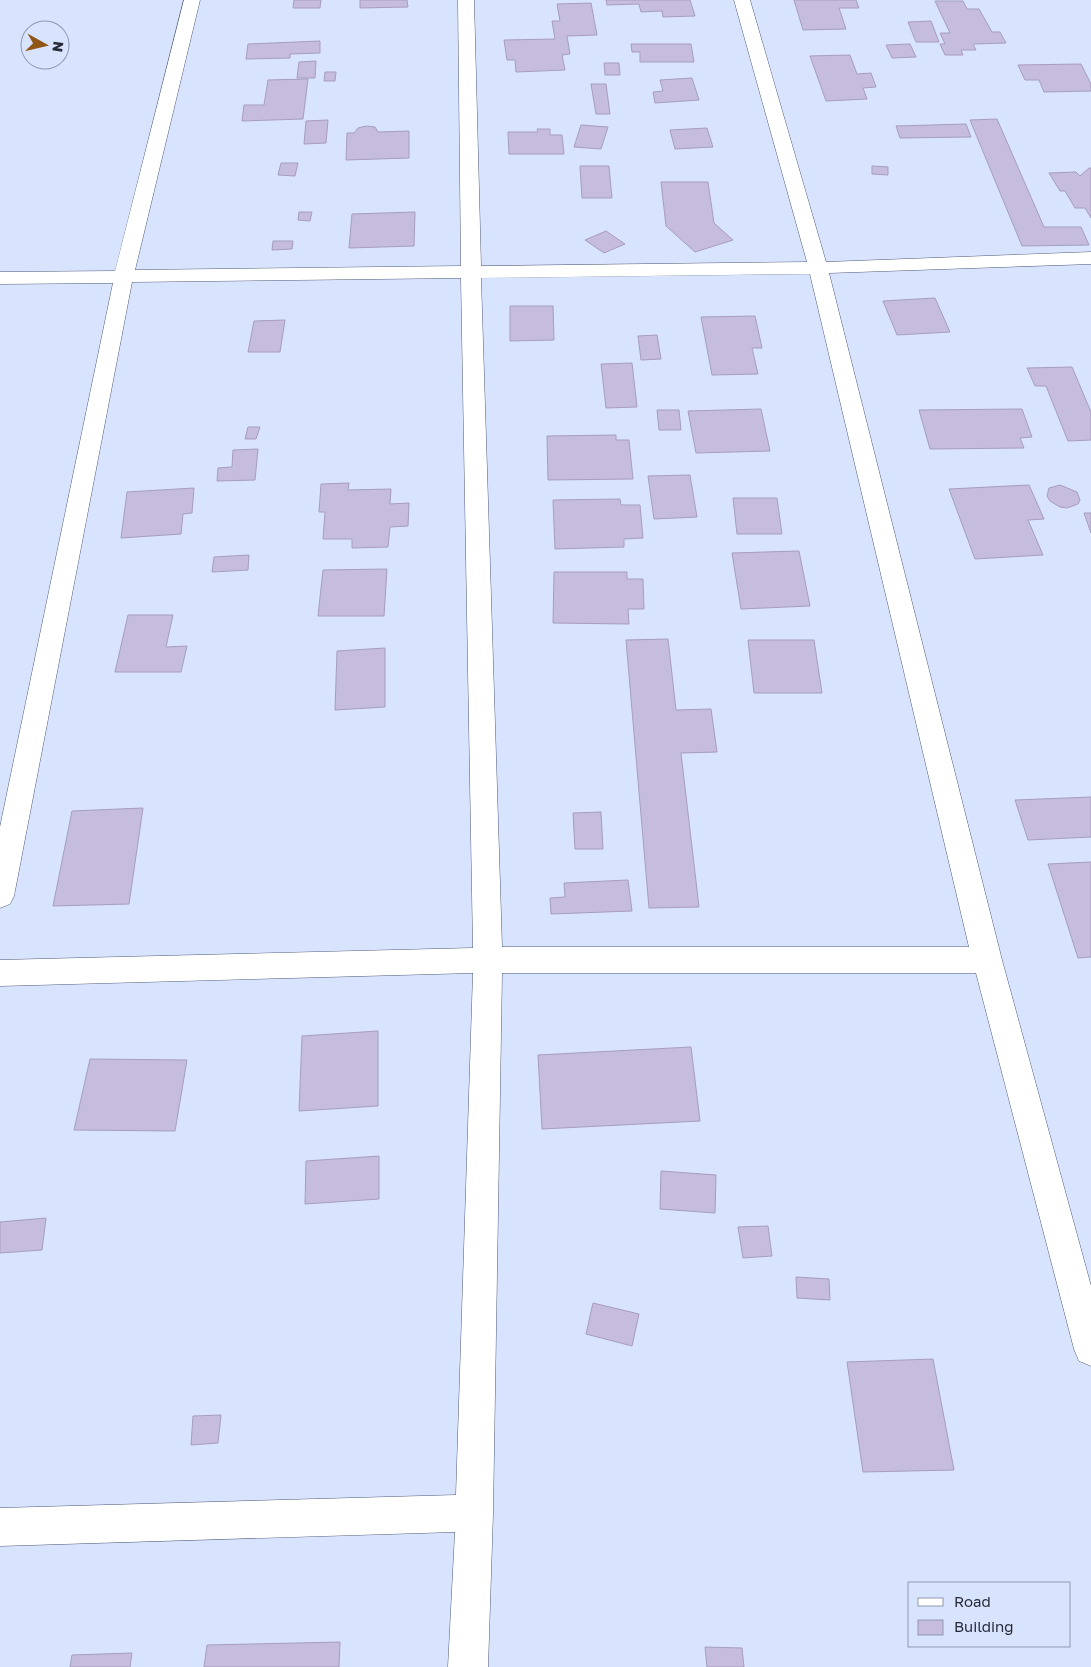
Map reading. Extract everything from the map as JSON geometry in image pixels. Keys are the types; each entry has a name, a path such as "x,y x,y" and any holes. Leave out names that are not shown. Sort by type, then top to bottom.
{"street":[{"path":"0,896 124,275 192,0"},
{"path":"466,0 488,960 474,1513 468,1667"},
{"path":"742,0 818,268 987,960 1091,1349"},
{"path":"0,278 124,275 471,274 818,268 1091,258"},
{"path":"0,974 488,960 987,960"},
{"path":"0,1527 474,1513"}],"building":[{"path":"294,0 321,0 320,8 293,8"},
{"path":"360,0 407,0 408,7 360,8"},
{"path":"606,0 690,0 695,16 663,17 662,11 641,12 639,4 607,5"},
{"path":"794,0 856,0 859,8 839,8 846,29 803,30"},
{"path":"935,1 963,1 967,9 979,9 992,32 1000,32 1006,43 973,44 976,50 961,50 963,55 945,55 940,44 945,44 940,33 950,33"},
{"path":"591,3 597,35 567,36 570,54 562,55 565,70 516,72 515,60 507,60 504,40 555,39 552,21 560,21 557,4"},
{"path":"931,21 939,42 916,42 908,22"},
{"path":"320,41 320,53 290,54 290,58 246,59 248,44"},
{"path":"631,44 691,44 694,62 640,62 640,52 632,52"},
{"path":"910,44 916,57 892,58 886,45"},
{"path":"850,55 857,74 871,73 876,87 863,88 867,99 826,101 810,56"},
{"path":"316,61 315,78 297,78 299,62"},
{"path":"604,63 619,63 620,75 605,75"},
{"path":"1081,64 1091,84 1091,91 1044,92 1039,80 1025,80 1018,65"},
{"path":"325,72 336,72 335,81 324,81"},
{"path":"692,78 699,100 655,103 653,92 663,91 660,80"},
{"path":"308,79 303,119 242,121 244,105 264,105 268,80"},
{"path":"591,84 606,84 610,114 596,114"},
{"path":"997,119 1044,227 1081,227 1089,245 1022,246 970,120"},
{"path":"328,120 326,143 304,144 306,121"},
{"path":"966,124 971,137 900,138 896,126"},
{"path":"581,125 608,127 601,149 574,147"},
{"path":"366,126 375,127 378,132 409,131 409,158 346,160 347,133 354,133 358,128"},
{"path":"707,128 713,147 675,149 670,130"},
{"path":"537,129 550,129 550,135 562,135 564,154 509,154 508,132 538,132"},
{"path":"281,163 298,163 295,176 278,175"},
{"path":"580,166 609,166 612,198 582,198"},
{"path":"872,166 888,167 888,175 872,174"},
{"path":"1091,168 1091,218 1085,208 1075,208 1065,191 1060,191 1049,173 1076,172 1080,176"},
{"path":"661,182 708,182 714,223 733,240 695,252 666,226"},
{"path":"299,212 312,212 310,221 298,220"},
{"path":"415,212 414,246 349,248 352,214"},
{"path":"606,231 625,244 604,253 585,240"},
{"path":"273,241 293,241 292,249 272,250"},
{"path":"935,298 950,332 897,335 883,301"},
{"path":"510,306 553,306 554,340 510,341"},
{"path":"755,316 762,348 752,348 758,374 712,375 701,317"},
{"path":"285,320 280,352 248,352 254,321"},
{"path":"657,335 661,359 641,360 638,336"},
{"path":"632,363 637,407 606,408 601,364"},
{"path":"1072,367 1091,412 1091,440 1068,441 1046,386 1035,386 1027,368"},
{"path":"761,409 770,451 696,453 688,411"},
{"path":"1022,409 1032,437 1020,438 1024,448 930,449 919,410"},
{"path":"657,410 679,410 681,430 659,430"},
{"path":"248,427 260,427 256,439 245,439"},
{"path":"616,435 616,440 629,440 633,479 548,480 547,436"},
{"path":"258,449 255,480 217,481 218,468 232,467 233,450"},
{"path":"690,475 697,517 654,519 648,476"},
{"path":"349,483 348,490 391,489 390,504 409,503 408,526 390,527 388,547 352,548 352,539 323,539 325,512 319,512 321,484"},
{"path":"1029,485 1044,519 1028,520 1043,555 975,559 949,489"},
{"path":"1060,485 1077,492 1080,500 1078,504 1067,508 1060,507 1050,501 1047,496 1049,488"},
{"path":"194,488 192,513 183,514 181,534 121,538 127,492"},
{"path":"733,498 777,498 782,534 737,534"},
{"path":"620,499 621,505 640,505 643,538 624,539 624,547 555,549 553,500"},
{"path":"1084,513 1091,513 1091,533"},
{"path":"799,551 810,606 741,609 732,553"},
{"path":"249,555 248,570 212,572 214,557"},
{"path":"387,569 384,616 318,616 323,570"},
{"path":"554,572 627,572 627,579 643,579 644,609 628,609 629,624 553,623"},
{"path":"128,615 173,615 166,647 187,646 181,672 115,672"},
{"path":"668,639 676,710 711,709 717,752 681,753 699,907 649,908 626,640"},
{"path":"748,640 814,640 822,693 754,693"},
{"path":"385,648 385,707 335,710 337,651"},
{"path":"1091,797 1091,837 1028,840 1015,800"},
{"path":"143,808 129,904 53,906 72,811"},
{"path":"601,812 603,849 575,849 573,813"},
{"path":"1091,862 1091,957 1078,958 1048,864"},
{"path":"628,880 632,911 551,914 550,898 565,897 564,883"},
{"path":"378,1031 378,1106 299,1111 302,1036"},
{"path":"691,1047 700,1121 542,1129 538,1055"},
{"path":"90,1059 187,1060 175,1131 74,1130"},
{"path":"379,1156 379,1199 305,1204 306,1161"},
{"path":"661,1171 716,1175 715,1213 660,1209"},
{"path":"46,1218 42,1250 0,1253 0,1222"},
{"path":"768,1226 772,1256 743,1258 738,1227"},
{"path":"796,1277 829,1279 830,1300 797,1298"},
{"path":"593,1303 639,1314 632,1346 586,1334"},
{"path":"933,1359 954,1470 863,1472 847,1362"},
{"path":"221,1415 218,1443 191,1445 193,1416"},
{"path":"340,1642 339,1667 204,1667 207,1645"},
{"path":"705,1647 742,1648 744,1667 707,1667"},
{"path":"132,1653 130,1667 70,1667 72,1655"}]}
